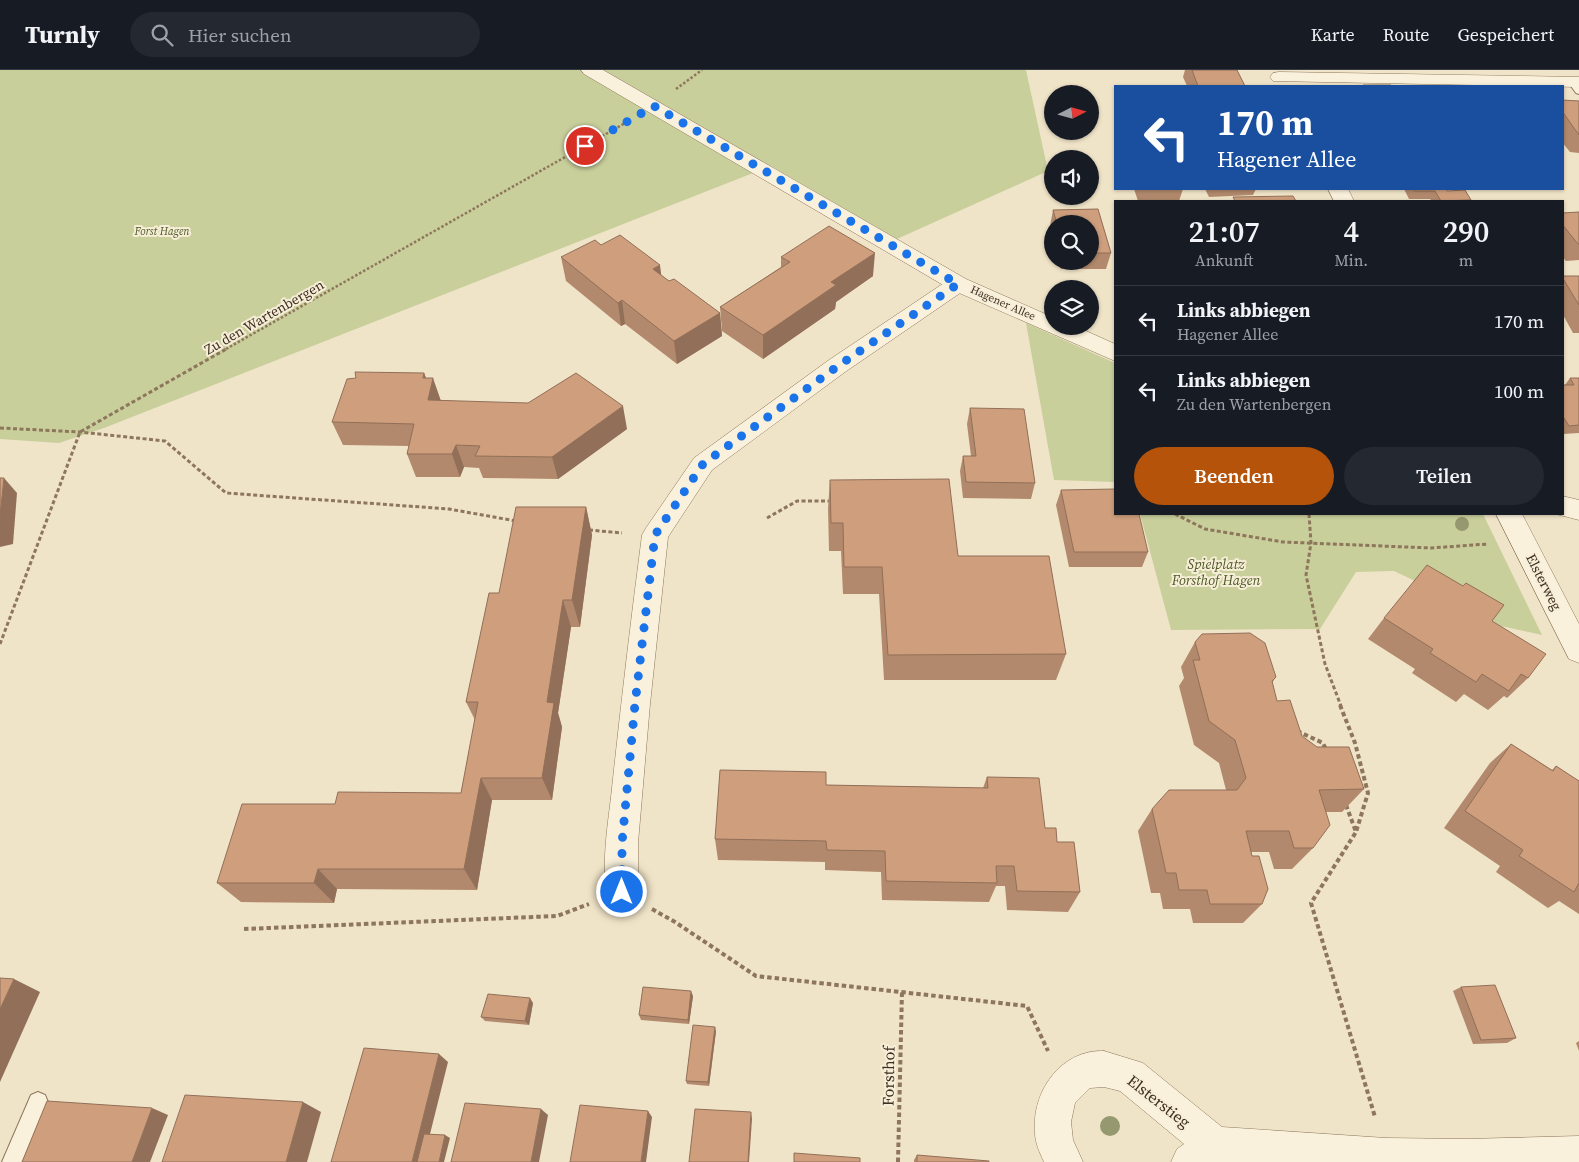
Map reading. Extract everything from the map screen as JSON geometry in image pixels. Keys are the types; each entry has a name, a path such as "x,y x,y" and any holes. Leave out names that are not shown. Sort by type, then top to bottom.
{"street":[{"name":"Hagener Allee","path":"590,70 958,284 1044,322"},
{"path":"1279,78 1577,85"},
{"path":"622,892 622,843 635,704 655,535 703,464 838,366 958,284"},
{"name":"Hagener Allee","path":"1074,335 1114,353"},
{"path":"1564,506 1579,510"},
{"name":"Elsterweg","path":"1510,515 1579,651"},
{"name":"Elsterstieg","path":"1064,1162 1057,1149 1053,1134 1052,1117 1056,1102 1063,1089 1072,1079 1084,1072 1098,1069 1114,1070 1130,1076 1202,1153 1466,1158 1579,1155"}],"lane":[{"path":"12,1162 38,1102"}],"path":[{"name":"Zu den Wartenbergen","path":"80,432 654,106"},
{"path":"0,428 80,432 165,441 226,493 449,509 517,522"},
{"path":"0,644 80,432"},
{"path":"767,518 797,501 836,501"},
{"path":"1177,515 1205,529 1283,542 1431,548 1454,545 1524,542"},
{"path":"1310,515 1311,543 1306,575 1325,664 1355,743 1368,793 1356,832 1310,903 1386,1157"},
{"path":"586,530 655,535"},
{"path":"1289,727 1323,743 1326,752"},
{"path":"1343,796 1356,832"},
{"path":"244,929 557,916 622,892 675,922 756,976 1027,1006 1045,1043 1063,1089"},
{"name":"Forsthof","path":"898,1162 902,991"}],"green space":[{"name":"Forst Hagen","path":"0,70 1026,70 1044,153 1044,173 897,239 771,166 104,428 59,443 0,439"},
{"path":"1026,323 1044,331 1044,335 1053,335 1114,363 1114,482 1054,480"},
{"name":"Spielplatz Forsthof Hagen","path":"1140,515 1483,515 1542,635 1492,624 1434,590 1394,571 1356,572 1320,629 1171,630"}],"building":[{"path":"1192,70 1237,70 1244,85 1198,85"},
{"path":"1564,100 1579,101 1579,135 1564,114"},
{"path":"1465,190 1471,200 1440,200 1435,191 1414,191"},
{"path":"1293,196 1295,200 1234,200 1233,197"},
{"path":"1098,209 1111,253 1099,253 1099,215 1054,215 1053,210"},
{"path":"1579,212 1579,244 1564,226 1564,213"},
{"path":"829,226 875,253 831,282 836,285 763,335 720,307 790,262 781,257"},
{"path":"620,235 660,265 653,269 669,281 674,279 720,313 674,341 622,300 618,303 561,257 595,240 601,245"},
{"path":"1564,276 1579,276 1579,305 1564,280"},
{"path":"355,372 424,373 423,378 433,378 428,400 528,403 576,373 623,406 552,457 475,456 480,446 456,445 452,454 407,454 414,424 332,422 347,379 356,378"},
{"path":"1570,378 1579,378 1579,425 1569,426 1564,418 1564,385 1574,385"},
{"path":"970,408 1024,409 1035,483 966,482 963,456 976,456"},
{"path":"0,478 4,478 0,516"},
{"path":"949,479 958,556 1049,556 1066,654 888,655 882,567 844,567 843,523 831,523 830,480"},
{"path":"1114,489 1114,515 1139,515 1148,552 1074,552 1061,490"},
{"path":"516,507 586,507 572,600 563,600 547,702 554,703 542,778 481,778 464,869 318,869 314,883 217,883 242,804 335,804 338,792 461,793 478,702 466,702 489,593 499,593"},
{"path":"1427,565 1463,586 1466,583 1504,605 1492,621 1546,654 1528,678 1521,674 1509,691 1482,674 1476,682 1430,653 1433,649 1384,618"},
{"path":"1250,633 1265,643 1276,677 1272,681 1277,701 1290,700 1302,736 1317,747 1349,747 1364,789 1319,790 1330,825 1313,848 1294,848 1289,831 1246,831 1252,856 1259,856 1268,889 1262,904 1210,904 1207,890 1179,890 1176,873 1166,873 1152,809 1169,790 1237,790 1246,778 1235,740 1209,721 1193,660 1200,660 1195,642 1202,634"},
{"path":"1511,744 1553,771 1556,766 1579,781 1579,883 1574,892 1519,856 1523,850 1465,811"},
{"path":"720,770 826,772 826,785 988,788 987,777 1039,778 1045,828 1056,828 1057,842 1074,842 1080,892 1017,891 1014,866 996,866 997,883 886,881 885,851 827,850 826,841 715,839"},
{"path":"0,978 14,979 0,1009"},
{"path":"1495,985 1516,1038 1481,1040 1461,987"},
{"path":"643,987 691,991 688,1020 639,1015"},
{"path":"488,994 530,998 525,1021 481,1017"},
{"path":"693,1025 715,1027 708,1082 686,1081"},
{"path":"364,1048 439,1054 412,1162 331,1162"},
{"path":"185,1095 303,1102 286,1162 162,1162"},
{"path":"47,1101 152,1108 132,1162 22,1162"},
{"path":"465,1103 541,1109 531,1162 451,1162"},
{"path":"580,1105 648,1111 641,1162 570,1162"},
{"path":"695,1109 751,1112 748,1162 689,1162"},
{"path":"424,1134 445,1135 439,1162 417,1162"},
{"path":"794,1153 860,1158 860,1162 794,1162"},
{"path":"917,1155 989,1161 989,1162 917,1162"}],"route":[{"path":"585,146 654,106 958,284 838,366 703,464 655,535 635,704 622,843 622,892"}]}
